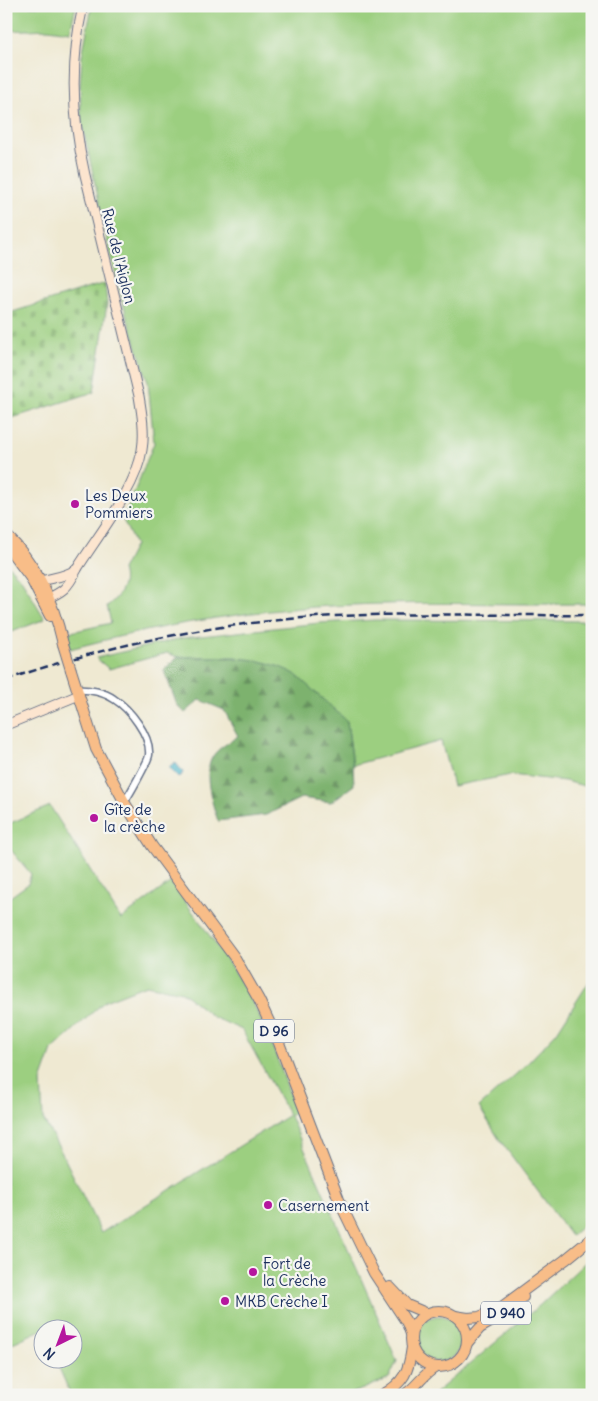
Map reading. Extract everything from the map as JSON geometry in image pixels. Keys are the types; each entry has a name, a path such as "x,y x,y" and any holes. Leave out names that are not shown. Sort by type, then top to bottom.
{"main road":[{"name":"Rue de l'Aiglon","path":"46,599 64,590 72,579 131,484 143,446 143,423 139,396 77,138 74,78 77,37 83,6"},
{"name":"D 96","path":"6,536 22,552 57,617 63,644 96,749 144,835 238,963 268,1017 337,1196 377,1278 407,1323 411,1334"},
{"name":"D 96","path":"6,545 37,583"},
{"path":"37,583 63,577 77,569"},
{"path":"6,725 78,693"},
{"name":"D 96","path":"352,1228 395,1294 409,1307 426,1313"},
{"name":"D 940","path":"455,1316 472,1318 491,1314 503,1307 592,1238"},
{"name":"D 940","path":"467,1343 480,1328 510,1310 542,1277"},
{"path":"382,1395 396,1385 405,1375 410,1361 411,1334 417,1321 426,1313 441,1310 455,1316 466,1329 467,1343 463,1354 456,1361 427,1372 417,1385 404,1395"},
{"path":"412,1347 421,1361 436,1367"}],"street":[{"path":"78,693 92,691 115,699 138,724 146,737 149,751 148,761 124,802"}],"green space":[{"path":"6,6 76,6 70,32 48,29 6,31"},
{"path":"92,6 592,6 592,604 396,604 298,608 199,621 135,633 70,649 67,633 111,623 107,606 115,599 123,586 122,570 135,545 123,520 154,443 148,382 126,314 107,239 81,119 80,86 82,56"},
{"path":"105,283 107,304 94,392 6,420 6,314"},
{"path":"6,563 22,580 45,619 12,632 6,625"},
{"path":"375,620 592,621 592,788 565,781 511,775 453,786 441,741 353,765 347,721 237,657 178,657 167,653 109,669 96,658 183,638 319,623"},
{"path":"178,657 223,657 253,660 267,663 295,674 347,721 354,785 331,802 301,798 266,815 218,821 209,788 208,771 213,756 218,750 238,736 224,710 200,700 185,713 177,705 164,670"},
{"path":"50,806 121,919 171,882 234,971 259,1015 271,1042 296,1112 290,1116 397,1361 389,1378 345,1395 71,1395 59,1368 82,1368 82,1318 32,1318 32,1334 6,1346 6,900 28,884 31,874 6,844 6,825","holes":["146,985 182,992 213,1017 242,1030 289,1115 101,1233 63,1155 43,1119 41,1081 52,1050 105,1001"]},
{"path":"592,977 592,1217 571,1236 499,1139 479,1107 524,1067 557,1032"},
{"path":"592,1256 592,1395 433,1395 540,1305"},
{"path":"439,1316 452,1320 458,1326 462,1339 458,1352 452,1358 439,1362 426,1358 420,1352 416,1339 420,1326 426,1320"}],"water":[{"path":"175,762 183,772 178,777 169,767"}],"railway":[{"path":"6,680 82,656 159,638 277,620 385,615 592,615"}],"place":[{"name":"Les Deux Pommiers","path":"75,504"},
{"name":"Gîte de la crèche","path":"94,818"},
{"name":"Casernement","path":"268,1205"},
{"name":"Fort de la Crèche","path":"253,1272"},
{"name":"MKB Crèche I","path":"225,1301"}]}
